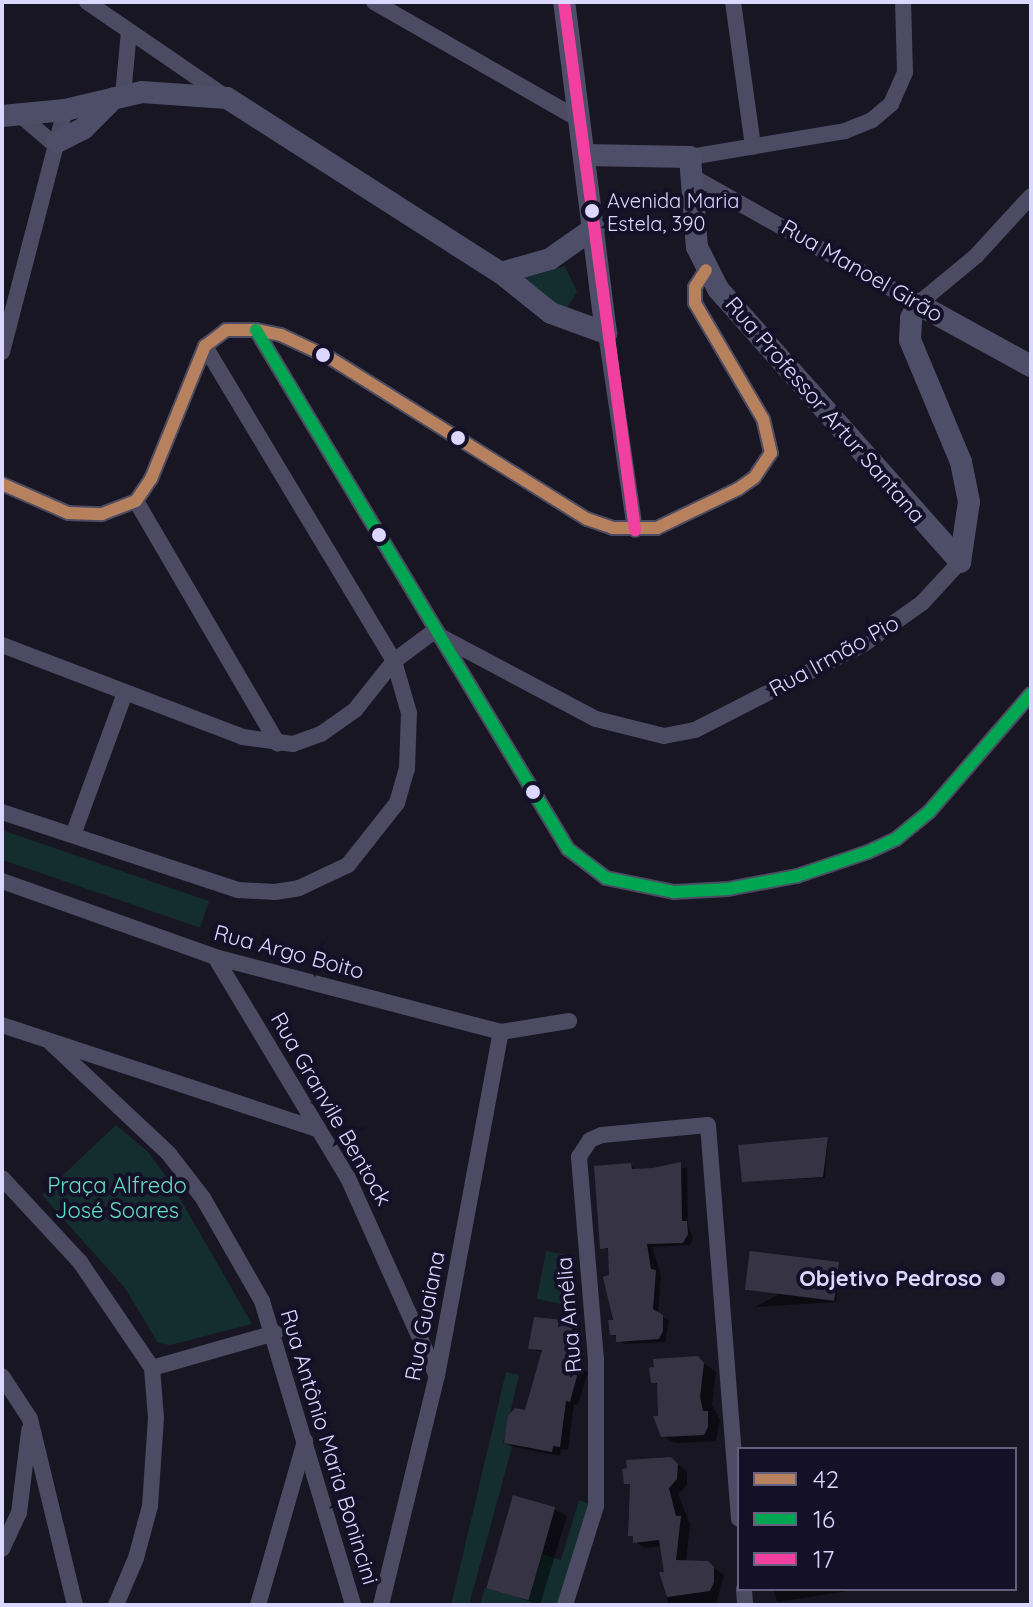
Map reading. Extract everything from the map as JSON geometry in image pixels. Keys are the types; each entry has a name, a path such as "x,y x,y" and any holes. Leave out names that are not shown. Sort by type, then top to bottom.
{"street":[{"path":"87,2 227,98 501,273 551,313 606,333"},
{"path":"374,2 578,119"},
{"path":"564,2 606,333 635,530"},
{"path":"733,2 753,147"},
{"path":"584,155 692,167 753,147 845,131 872,120 891,104 905,72 903,2"},
{"path":"57,144 84,128 119,96 129,32"},
{"path":"11,116 65,110 119,96 184,91 227,98"},
{"path":"2,352 65,110"},
{"path":"11,116 57,144"},
{"name":"Rua Professor Artur Santana","path":"692,167 697,247 706,270 960,562"},
{"name":"Rua Manoel Girão","path":"692,167 918,304 1031,366"},
{"path":"960,562 969,502 961,462 910,340 918,304 976,256 1031,196"},
{"path":"501,273 550,259 594,228"},
{"path":"2,484 68,513 102,514 136,501 151,479 205,346 226,330 256,330 281,335 330,358 587,519 635,530 692,515 754,478 771,453 763,419 695,303 695,287 706,270"},
{"path":"256,330 433,632 568,849 606,878 674,892 768,883 896,839 961,778 1031,694"},
{"path":"2,812 238,890 275,892 325,878 348,865 397,803 408,762 409,713 394,661 205,346"},
{"path":"136,501 278,744"},
{"name":"Rua Irmão Pio","path":"433,632 596,719 664,736 695,730 864,644 922,603 960,562"},
{"path":"2,645 243,737 278,744 307,741 355,710 394,661 433,632"},
{"path":"73,835 125,693"},
{"name":"Rua Argo Boito","path":"2,881 215,957 501,1032 569,1021"},
{"name":"Rua Granvile Bentock","path":"215,957 377,1233 437,1376"},
{"path":"2,1025 317,1129"},
{"name":"Rua Guaiana","path":"381,1605 437,1376 501,1032"},
{"name":"Rua Antônio Maria Bonincini","path":"51,1043 123,1107 203,1198 275,1333 353,1605"},
{"path":"123,1107 114,1082 135,1069"},
{"name":"Rua Amélia","path":"565,1605 596,1506 599,1467 596,1360 579,1157 590,1140 602,1135 708,1125 737,1494"},
{"path":"2,1178 80,1262 152,1368 156,1418 150,1506 136,1558 116,1605"},
{"path":"152,1368 275,1333"},
{"path":"2,1376 30,1419 51,1491 75,1605"},
{"path":"2,1549 21,1503 30,1419"},
{"path":"258,1605 306,1440"}],"green space":[{"path":"565,266 577,292 565,311 524,278"},
{"path":"2,830 209,901 200,928 2,860"},
{"name":"Praça Alfredo José Soares","path":"116,1125 148,1152 171,1183 252,1324 170,1345 158,1343 125,1288 42,1195"},
{"path":"546,1251 576,1257 567,1305 537,1299"},
{"path":"506,1372 519,1375 503,1443 512,1447 469,1605 451,1605"},
{"path":"579,1500 595,1506 564,1605 480,1605 485,1588 529,1600 542,1554 561,1560"}],"building":[{"path":"828,1137 823,1177 742,1182 738,1145"},
{"path":"681,1162 682,1221 687,1221 688,1234 683,1243 647,1244 651,1269 656,1270 653,1309 663,1315 663,1331 659,1339 616,1342 616,1335 610,1335 608,1320 613,1320 603,1277 609,1275 608,1248 600,1249 594,1166 631,1163 632,1169"},
{"path":"750,1251 839,1262 834,1301 745,1290"},
{"path":"534,1317 574,1321 565,1361 580,1365 570,1402 566,1401 560,1447 553,1446 552,1452 504,1443 508,1416 515,1408 525,1410 542,1350 528,1349"},
{"path":"698,1356 704,1363 700,1397 703,1411 708,1411 708,1427 704,1435 661,1437 653,1416 658,1416 657,1383 651,1383 649,1368 654,1367 653,1359"},
{"path":"671,1457 678,1464 677,1479 669,1488 676,1516 681,1516 676,1560 708,1561 714,1567 714,1582 710,1591 667,1597 659,1572 664,1572 659,1540 633,1543 633,1536 628,1536 630,1484 624,1484 622,1469 627,1468 626,1460"},
{"path":"513,1495 555,1507 529,1600 486,1588"}],"transit line":[{"name":"17","path":"564,2 635,530"},
{"name":"42","path":"2,484 68,513 102,514 136,501 151,479 205,346 226,330 256,330 281,335 330,358 587,519 613,528 657,528 738,489 754,478 771,453 763,419 695,303 695,287 706,270"},
{"name":"16","path":"256,330 568,849 606,878 674,892 728,889 797,876 868,852 896,839 929,812 1031,694"}],"place":[{"name":"Avenida Maria Estela, 390","path":"592,211"},
{"name":"Objetivo Pedroso","path":"998,1279"}]}
